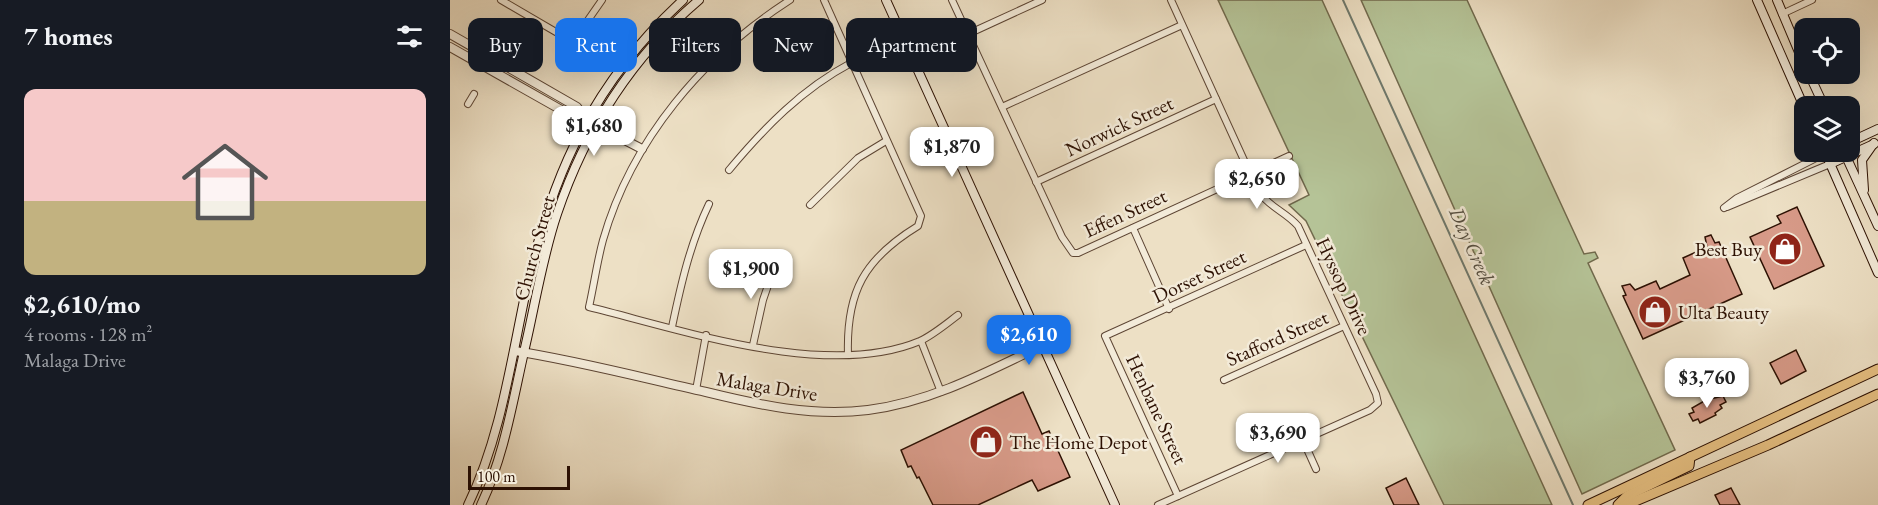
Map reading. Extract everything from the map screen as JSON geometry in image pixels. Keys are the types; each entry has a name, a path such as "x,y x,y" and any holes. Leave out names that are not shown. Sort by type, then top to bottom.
{"main road":[{"name":"Church Street","path":"468,505 494,441 546,210 567,157 586,120 635,51 683,0"},
{"name":"Church Street","path":"481,505 503,449 556,216 572,175 596,125 643,57 680,16 699,0"},
{"path":"886,0 1115,505"},
{"path":"1757,0 1799,96"},
{"path":"1777,0 1794,41"},
{"path":"1860,137 1878,129"},
{"path":"1860,148 1876,142"},
{"path":"1864,196 1862,160 1876,142"},
{"path":"1833,162 1830,164 1878,273"},
{"path":"1849,162 1878,226"},
{"path":"1588,505 1878,369"},
{"path":"1626,505 1774,442 1878,394"},
{"path":"1618,505 1627,496 1689,466 1689,457"}],"street":[{"path":"501,0 561,35 572,37 579,33 602,0"},
{"path":"790,0 733,41 700,73 668,111 642,149 611,215 589,307 706,336 796,353 848,355 887,350 921,341 958,315"},
{"path":"824,0 846,51"},
{"path":"952,0 960,18"},
{"path":"977,30 1042,0"},
{"name":"Hyssop Drive","path":"1171,0 1250,174 1265,201 1293,220 1376,394 1378,403 1370,410 1303,440"},
{"path":"1782,14 1812,0"},
{"path":"1002,107 1182,25"},
{"path":"450,34 577,107 586,120"},
{"path":"450,48 572,116 586,120 642,149"},
{"path":"977,53 1036,182"},
{"path":"729,170 758,135 787,107 846,66"},
{"path":"848,355 848,332 852,306 862,279 888,245 918,226 920,222 919,209 855,72"},
{"path":"468,104 474,94"},
{"name":"Norwick Street","path":"1036,182 1216,99"},
{"path":"810,205 858,158 886,141"},
{"name":"Effen Street","path":"1036,182 1066,246 1072,253 1133,228 1289,156"},
{"path":"1807,162 1737,198 1724,208 1830,164"},
{"path":"672,327 684,268 694,236 709,204"},
{"path":"1133,228 1169,309"},
{"name":"Dorset Street","path":"1105,336 1306,245"},
{"path":"753,345 763,300 776,262"},
{"name":"Stafford Street","path":"1224,380 1344,326"},
{"path":"696,390 706,336"},
{"name":"Henbane Street","path":"1105,336 1178,496"},
{"path":"921,341 941,392"},
{"name":"Malaga Drive","path":"515,351 770,407 820,412 868,410 908,402 941,392 1043,345"},
{"path":"1158,505 1303,440 1316,469"}],"green space":[{"path":"1218,0 1322,0 1552,505 1444,505 1306,221 1289,205 1309,195"},
{"path":"1361,0 1467,0 1584,254 1595,252 1598,258 1588,263 1675,450 1582,494"}],"building":[{"name":"Best Buy","path":"1797,207 1824,266 1774,289 1750,237 1781,223 1777,216"},
{"path":"1711,235 1715,243 1719,242 1742,294 1643,339 1623,296 1626,295 1622,286 1630,284 1635,290 1656,281 1660,289 1690,275 1683,258 1707,247 1705,237"},
{"path":"1796,350 1806,371 1781,384 1770,363"},
{"name":"The Home Depot","path":"1023,392 1042,434 1049,431 1070,477 1038,491 1032,480 978,505 933,505 919,477 917,478 911,466 908,467 901,450"},
{"path":"1723,396 1726,402 1720,405 1722,408 1715,413 1716,415 1700,423 1698,419 1693,421 1689,414 1694,412 1692,408 1706,400"},
{"path":"1406,478 1419,505 1394,505 1386,488"},
{"path":"1731,488 1740,505 1720,505 1715,495"}],"waterway":[{"name":"Day Creek","path":"1343,0 1573,505"}],"place":[{"name":"Best Buy","path":"1785,249"},
{"name":"Ulta Beauty","path":"1655,312"},
{"name":"The Home Depot","path":"986,442"}]}
